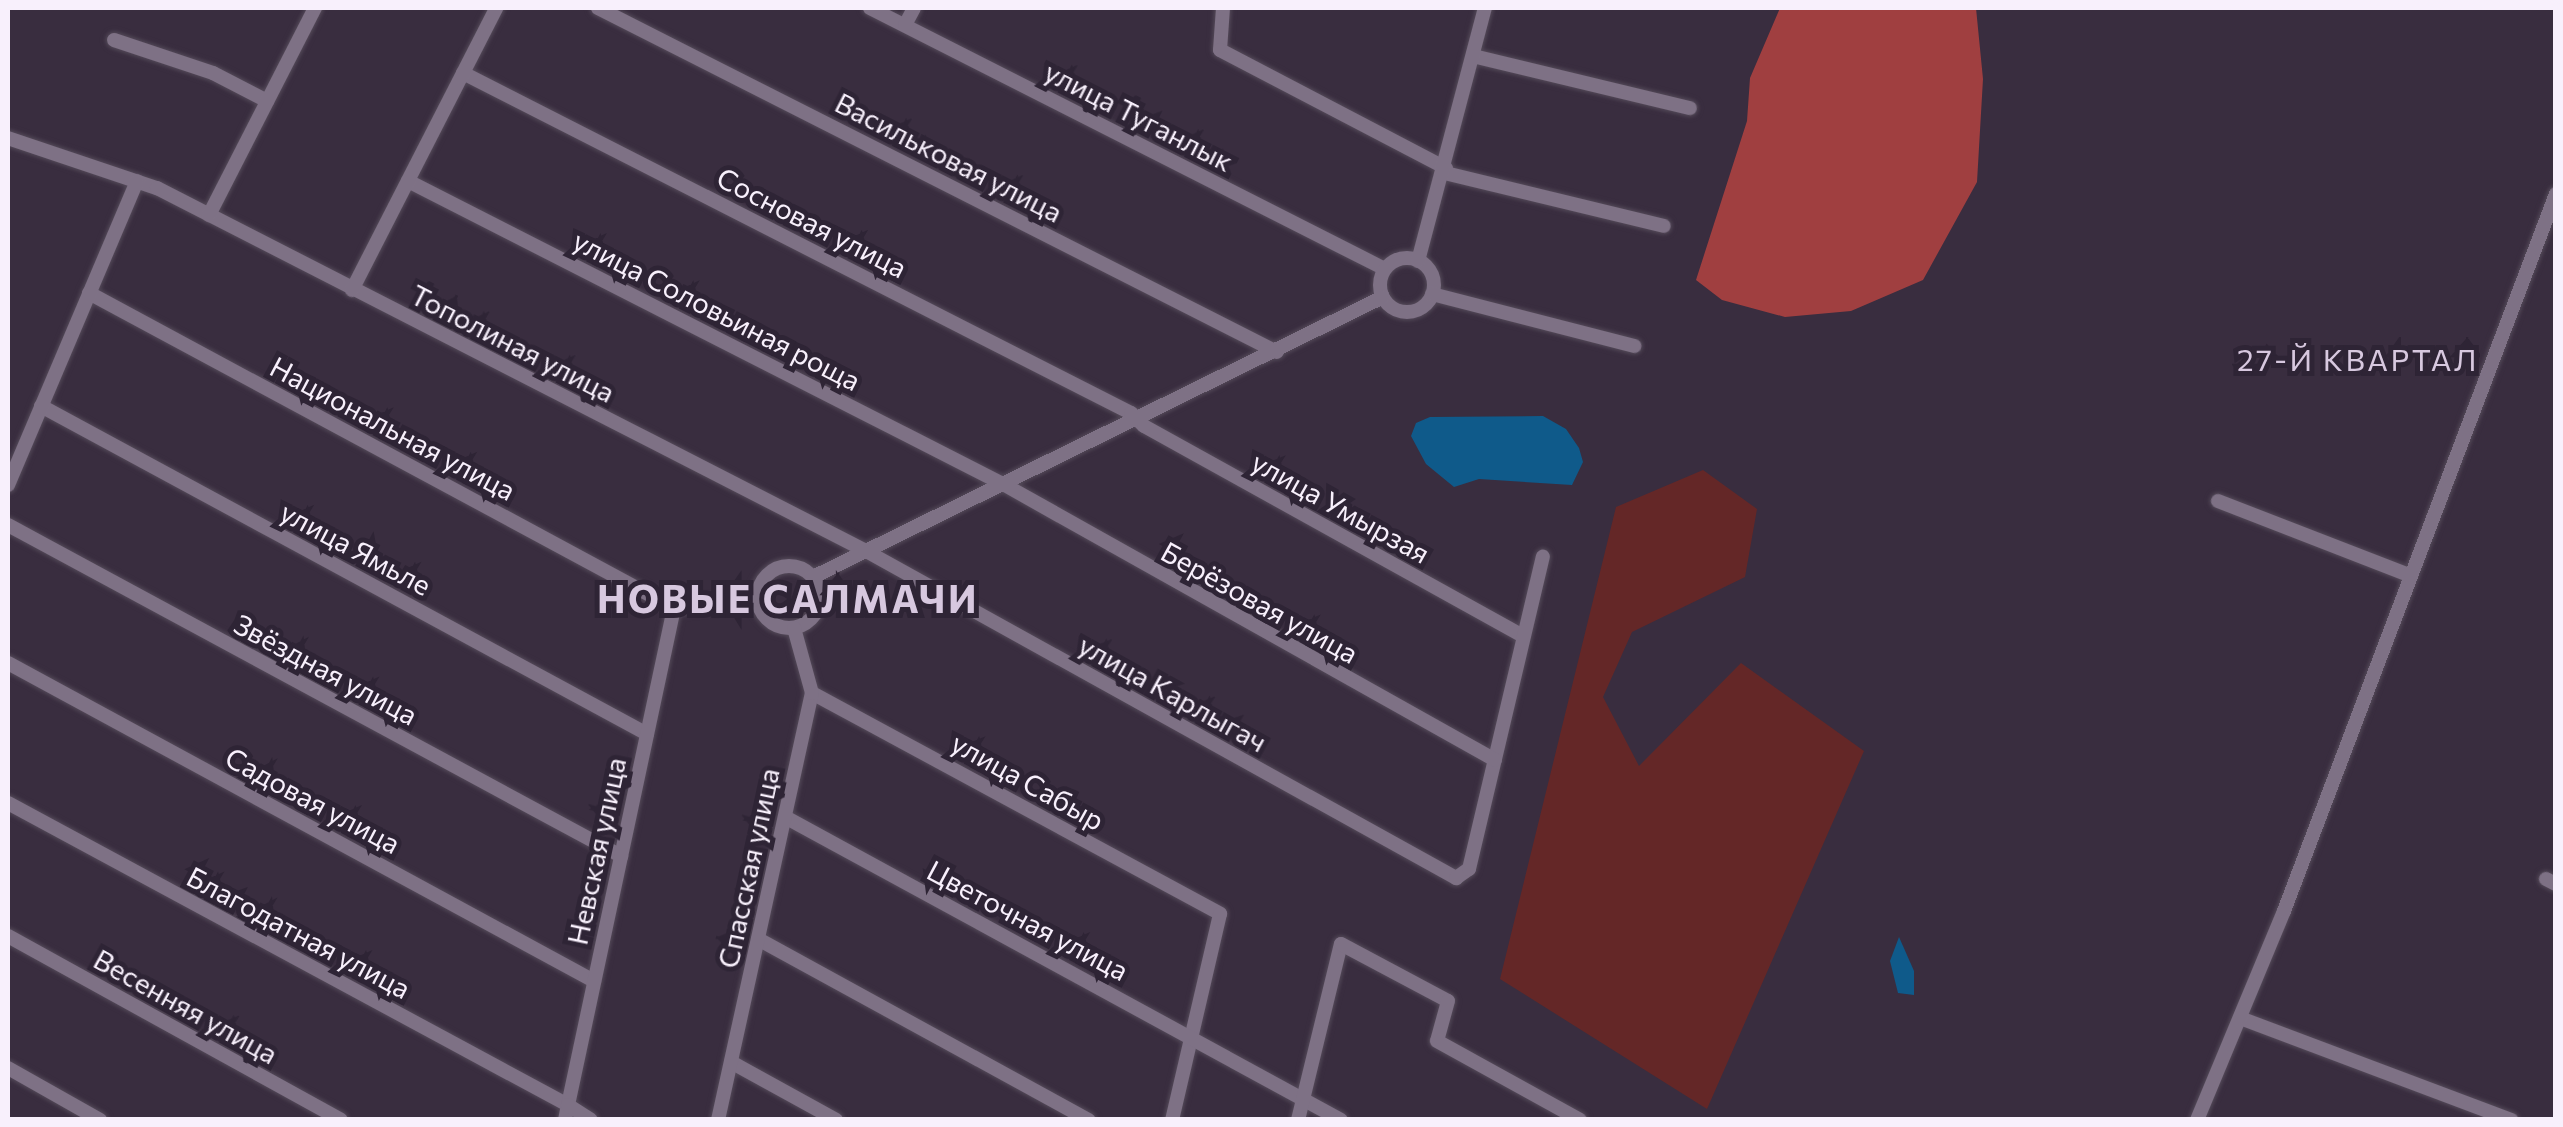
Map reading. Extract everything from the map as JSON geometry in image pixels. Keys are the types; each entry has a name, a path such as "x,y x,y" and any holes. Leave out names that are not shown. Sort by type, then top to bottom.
{"street":[{"path":"209,215 315,8"},
{"path":"352,290 496,8"},
{"name":"Васильковая улица","path":"598,8 1277,352"},
{"name":"улица Туганлык","path":"870,8 1386,269"},
{"path":"905,25 914,8"},
{"path":"1223,8 1220,50 1446,171 1664,226"},
{"path":"1418,260 1446,171 1485,8"},
{"path":"114,40 214,73 267,101"},
{"path":"1473,56 1690,108"},
{"name":"Сосновая улица","path":"462,73 1138,420"},
{"name":"Тополиная улица","path":"8,138 137,181 209,215 866,551"},
{"path":"8,484 137,181"},
{"name":"улица Соловьиная роща","path":"408,181 1003,484"},
{"path":"2198,1120 2556,194"},
{"path":"1383,297 1386,269 1396,260 1418,260 1432,275 1432,294"},
{"name":"Национальная улица","path":"89,293 674,608"},
{"path":"1383,297 1408,312 1432,294"},
{"path":"1432,294 1634,346"},
{"path":"813,577 1383,297"},
{"name":"улица Ямьле","path":"41,406 647,734"},
{"name":"улица Умырзая","path":"1138,420 1524,636"},
{"name":"Берёзовая улица","path":"1003,484 1495,760"},
{"path":"2218,501 2411,576"},
{"name":"Звёздная улица","path":"8,525 621,856"},
{"name":"улица Карлыгач","path":"866,551 1456,878 1469,868 1495,760"},
{"path":"1495,760 1543,557"},
{"path":"790,566 813,577 820,602 816,614 794,628 770,622 757,600 766,575 790,566"},
{"path":"674,608 757,600"},
{"name":"Невская улица","path":"566,1112 674,608"},
{"name":"Спасская улица","path":"718,1120 812,692 794,628"},
{"name":"Садовая улица","path":"8,663 594,981"},
{"name":"улица Сабыр","path":"812,692 1220,914 1192,1036"},
{"name":"Благодатная улица","path":"8,803 566,1112 592,1120"},
{"name":"Цветочная улица","path":"784,817 1340,1120"},
{"name":"Весенняя улица","path":"8,936 340,1120"},
{"path":"758,939 1089,1120"},
{"path":"1298,1120 1341,944 1448,1001 1436,1041 1580,1120"},
{"path":"2240,1018 2512,1120"},
{"path":"1172,1120 1192,1036"},
{"path":"731,1062 836,1120"},
{"path":"8,1068 100,1120"}],"shaded area":[{"path":"1780,8 1976,8 1983,79 1977,182 1923,280 1851,311 1785,317 1722,300 1696,280 1747,121 1750,78"},
{"path":"1703,470 1757,509 1745,577 1632,632 1603,697 1639,766 1741,663 1864,751 1707,1109 1500,979 1616,507"}],"water":[{"path":"1543,416 1566,429 1579,448 1583,462 1572,485 1479,479 1454,487 1426,464 1411,436 1416,423 1430,417"},
{"path":"1899,937 1914,971 1914,995 1898,993 1890,961"}],"district":[{"name":"27-Й КВАРТАЛ","path":"2358,359"},
{"name":"НОВЫЕ САЛМАЧИ","path":"788,598"}]}
